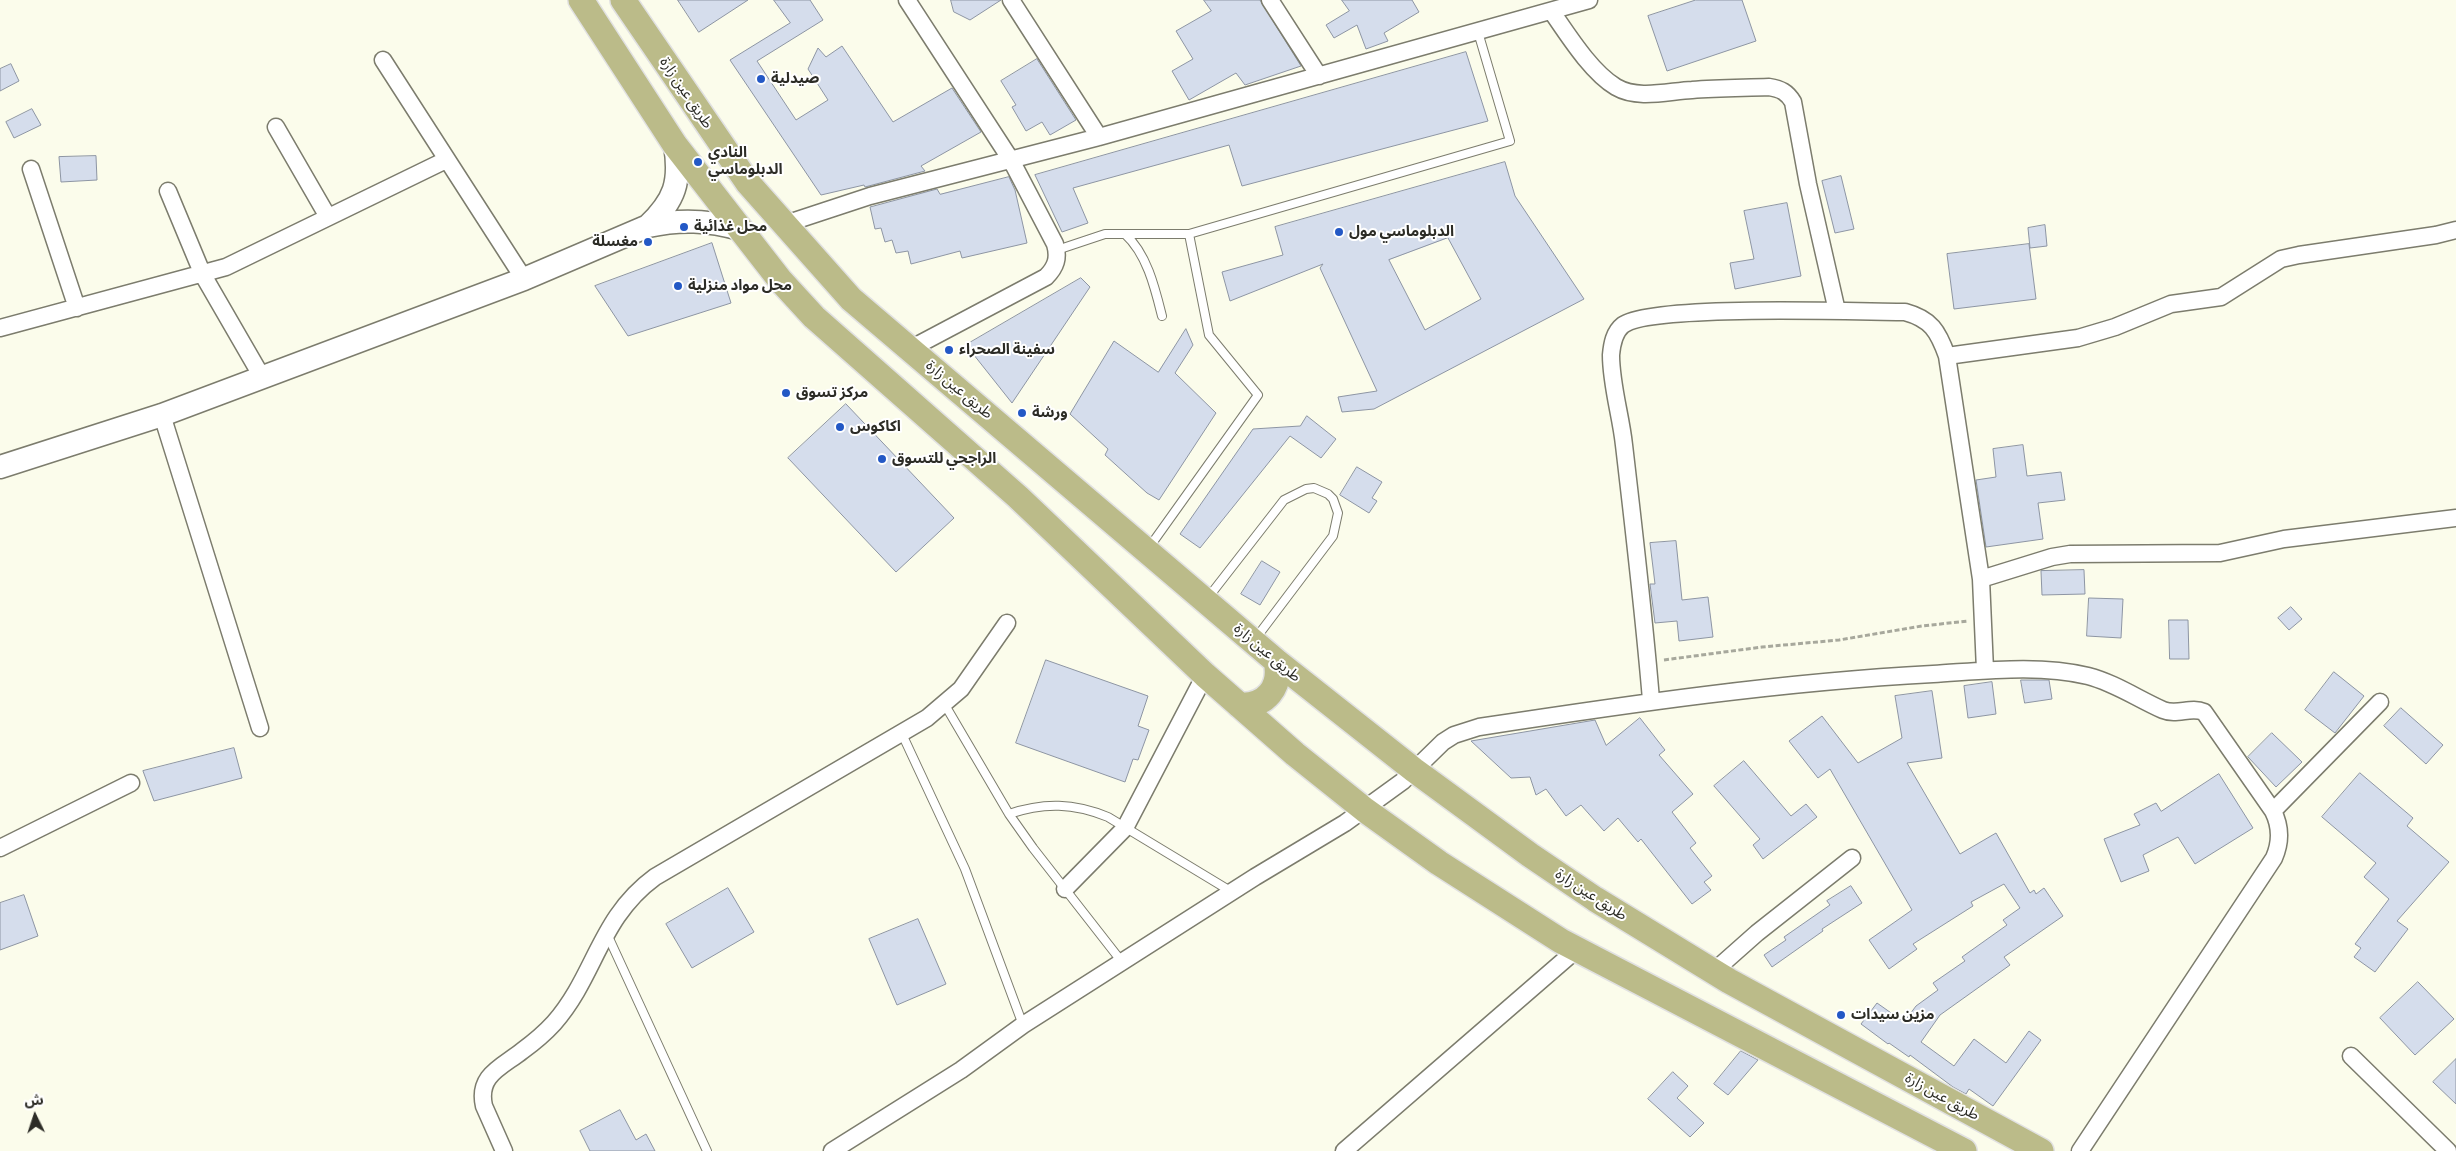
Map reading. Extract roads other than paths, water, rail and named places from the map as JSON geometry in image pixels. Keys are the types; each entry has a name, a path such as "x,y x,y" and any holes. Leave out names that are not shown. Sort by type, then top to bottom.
{"main road":[{"path":"581,0 675,145 780,280 814,317 1018,497 1204,675 1295,754 1365,810 1483,893 1576,950 1964,1151"},
{"name":"طريق عين زارة","path":"623,0 748,183 851,299 1276,661 1414,770 1538,861 1712,972 2041,1151"},
{"path":"648,226 665,210 675,190 679,168 675,145"},
{"path":"0,467 162,415 524,278 648,226 666,222 703,221 740,228"},
{"path":"1238,705 1256,704 1270,694 1278,678 1276,661"}],"street":[{"path":"907,0 1012,160 1057,250 1056,263 1046,277 910,348"},
{"path":"1011,0 1099,137"},
{"path":"1270,0 1319,76"},
{"path":"785,224 870,196 1099,137 1590,0"},
{"path":"1552,12 1574,43 1603,76 1617,88 1652,93 1769,87 1780,89 1788,94 1793,102 1808,184 1837,311"},
{"path":"383,60 524,278"},
{"path":"276,127 328,217"},
{"path":"0,328 203,275 226,267 446,160"},
{"path":"31,169 76,308"},
{"path":"168,191 203,275 262,377"},
{"path":"1947,356 2078,338 2115,327 2171,304 2221,297 2281,259 2456,230"},
{"path":"1651,700 1623,436 1611,356 1614,336 1624,325 1641,317 1696,312 1905,312 1919,316 1931,325 1940,337 1947,356 1982,579 1985,670"},
{"path":"162,415 260,728"},
{"path":"1982,579 2052,557 2070,554 2220,553 2284,539 2456,518"},
{"path":"504,1151 484,1106 485,1082 494,1071 521,1052 554,1024 579,988 606,932 628,901 655,877 902,734 945,704 977,668 1007,623"},
{"path":"832,1151 961,1070 1023,1025 1365,810 1414,770 1432,750 1454,735 1466,730 1651,700 1812,682 1985,670 2046,671 2073,674 2107,682 2164,711 2180,713 2194,709 2204,712 2273,810 2278,820 2280,839 2274,858 2080,1151"},
{"path":"1065,889 1125,828 1204,675"},
{"path":"2273,810 2380,702"},
{"path":"0,848 131,782"},
{"path":"1712,972 1757,933 1852,858"},
{"path":"1344,1151 1576,950"},
{"path":"2351,1056 2448,1151"}],"lane":[{"path":"1057,250 1105,234 1189,234 1510,141 1478,32"},
{"path":"1124,234 1135,243 1142,257 1156,290 1162,316"},
{"path":"1147,551 1258,395 1209,335 1189,234"},
{"path":"1206,601 1284,500 1290,495 1306,489 1314,488 1328,494 1333,499 1338,513 1333,536 1253,642"},
{"path":"945,704 1009,814 1033,848 1122,962"},
{"path":"902,734 965,869 1023,1025"},
{"path":"1009,814 1028,807 1049,804 1089,809 1108,817 1232,892"},
{"path":"606,932 707,1151"}],"place":[{"name":"صيدلية","path":"761,79"},
{"name":"النادي الدبلوماسي","path":"698,162"},
{"name":"محل غذائية","path":"684,227"},
{"name":"الدبلوماسي مول","path":"1339,232"},
{"name":"مغسلة","path":"648,242"},
{"name":"محل مواد منزلية","path":"678,286"},
{"name":"سفينة الصحراء","path":"949,350"},
{"name":"مركز تسوق","path":"786,393"},
{"name":"ورشة","path":"1022,413"},
{"name":"اكاكوس","path":"840,427"},
{"name":"الراجحي للتسوق","path":"882,459"},
{"name":"مزين سيدات","path":"1841,1015"}]}
